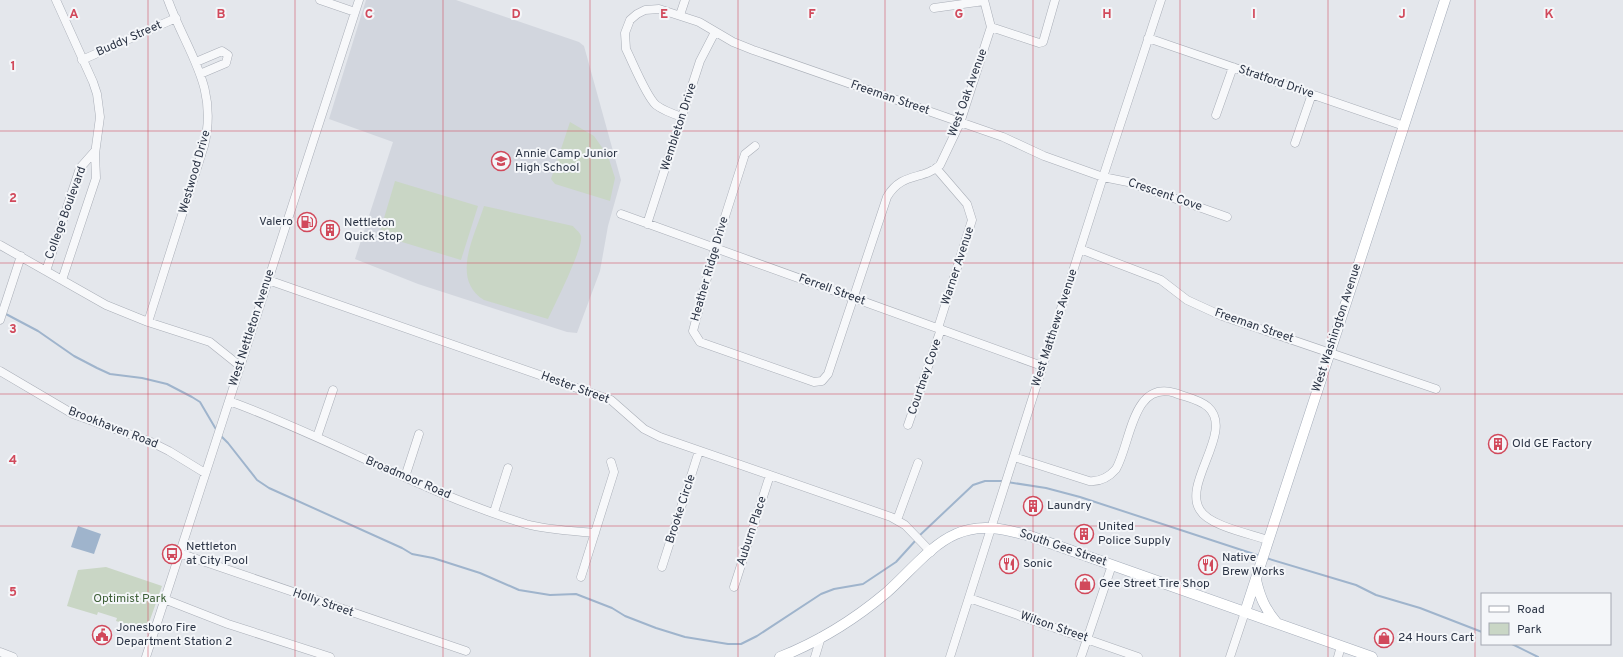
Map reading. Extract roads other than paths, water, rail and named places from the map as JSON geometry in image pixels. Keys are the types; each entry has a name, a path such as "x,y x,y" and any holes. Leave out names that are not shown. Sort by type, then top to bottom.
{"main road":[{"name":"West Washington Avenue","path":"1245,612 1445,0"},
{"name":"South Gee Street","path":"780,657 821,637 854,617 885,593 927,549 956,534 974,528 991,528 1030,536 1372,657"},
{"path":"1256,579 1260,600 1278,624"}],"street":[{"path":"56,0 93,82 100,107 99,131 95,151 96,178 62,280"},
{"name":"Westwood Drive","path":"148,322 207,137 208,102 196,62 168,0"},
{"path":"320,0 355,12"},
{"name":"West Nettleton Avenue","path":"146,657 359,0"},
{"path":"680,15 685,0"},
{"path":"934,8 984,1 991,27 1039,43 1043,42 1055,0"},
{"name":"West Matthews Avenue","path":"950,657 1102,177 1161,0"},
{"name":"Freeman Street","path":"682,117 665,111 655,104 629,56 624,41 627,25 637,14 651,9 680,15 699,22 715,32 753,50 1002,138 1044,156 1102,177"},
{"name":"Buddy Street","path":"82,60 176,18"},
{"name":"West Oak Avenue","path":"936,168 960,123 991,27"},
{"name":"Wembleton Drive","path":"647,224 702,56 715,32"},
{"name":"Stratford Drive","path":"1148,38 1404,126"},
{"path":"196,62 222,51 228,55 226,62 200,74"},
{"path":"1216,115 1233,67"},
{"path":"1295,143 1312,94"},
{"name":"Heather Ridge Drive","path":"755,146 745,154 715,248 706,288 693,325 693,331 698,340 814,382 822,381 828,374 854,298"},
{"name":"College Boulevard","path":"46,271 80,168 95,151"},
{"path":"854,298 882,211 891,190 905,179 936,168"},
{"name":"Warner Avenue","path":"936,168 967,204 972,220 939,329"},
{"name":"Crescent Cove","path":"1102,177 1128,182 1227,217"},
{"name":"Ferrell Street","path":"621,214 1042,366"},
{"path":"0,245 106,305 148,322 206,340 220,349 240,366"},
{"name":"Freeman Street","path":"1080,249 1169,284 1195,305 1222,316 1436,389"},
{"path":"0,320 21,256"},
{"name":"Hester Street","path":"268,280 612,400 644,429 699,451 897,520 910,530 927,549"},
{"name":"Courtney Cove","path":"908,425 939,329"},
{"name":"Brookhaven Road","path":"0,371 73,414 169,450 205,473"},
{"path":"317,437 333,390"},
{"path":"1014,457 1089,481 1100,481 1111,475 1116,470 1140,405 1146,397 1160,391 1168,391 1187,397 1208,407 1216,425 1196,493 1200,511 1214,522 1267,542"},
{"name":"Broadmoor Road","path":"229,401 265,414 405,477 494,512 534,526 558,530 595,533"},
{"path":"405,477 419,434"},
{"name":"Brooke Circle","path":"662,567 699,451"},
{"path":"581,577 614,472 612,462"},
{"path":"897,520 918,463"},
{"path":"494,512 508,468"},
{"name":"Auburn Place","path":"734,586 770,475"},
{"name":"Holly Street","path":"179,553 466,651"},
{"path":"1081,657 1112,565"},
{"name":"Wilson Street","path":"969,598 1138,657"},
{"path":"164,600 228,624 330,657"},
{"name":"West Washington Avenue","path":"1230,657 1245,612"},
{"path":"815,657 821,637"},
{"path":"1338,657 1341,646"},
{"path":"0,652 14,657"}],"water":[{"path":"78,526 101,534 94,554 71,547"}],"waterway":[{"path":"4,313 38,331 74,356 110,374 142,378 167,384 192,397 200,402 217,431"},
{"path":"221,436 257,480 269,488 402,548 412,554 433,558 480,573 519,590 550,595 576,594 656,628 685,637 728,644 741,644 757,636 821,594 834,589 863,584 896,562 916,540"},
{"path":"919,536 973,485 985,481 1003,481"},
{"path":"1007,482 1046,488 1080,497 1260,556"},
{"path":"1266,558 1356,585 1376,595 1420,608 1481,632"},
{"path":"1514,645 1538,657"}],"place":[{"name":"Annie Camp Junior High School","path":"501,161"},
{"name":"Valero","path":"307,222"},
{"name":"Nettleton Quick Stop","path":"330,230"},
{"name":"Old GE Factory","path":"1498,444"},
{"name":"Laundry","path":"1033,506"},
{"name":"United Police Supply","path":"1084,534"},
{"name":"Nettleton at City Pool","path":"172,554"},
{"name":"Sonic","path":"1009,564"},
{"name":"Native Brew Works","path":"1208,565"},
{"name":"Gee Street Tire Shop","path":"1085,584"},
{"name":"Jonesboro Fire Department Station 2","path":"102,635"},
{"name":"24 Hours Cart","path":"1384,638"}],"park label":[{"name":"Optimist Park","path":"130,599"}]}
